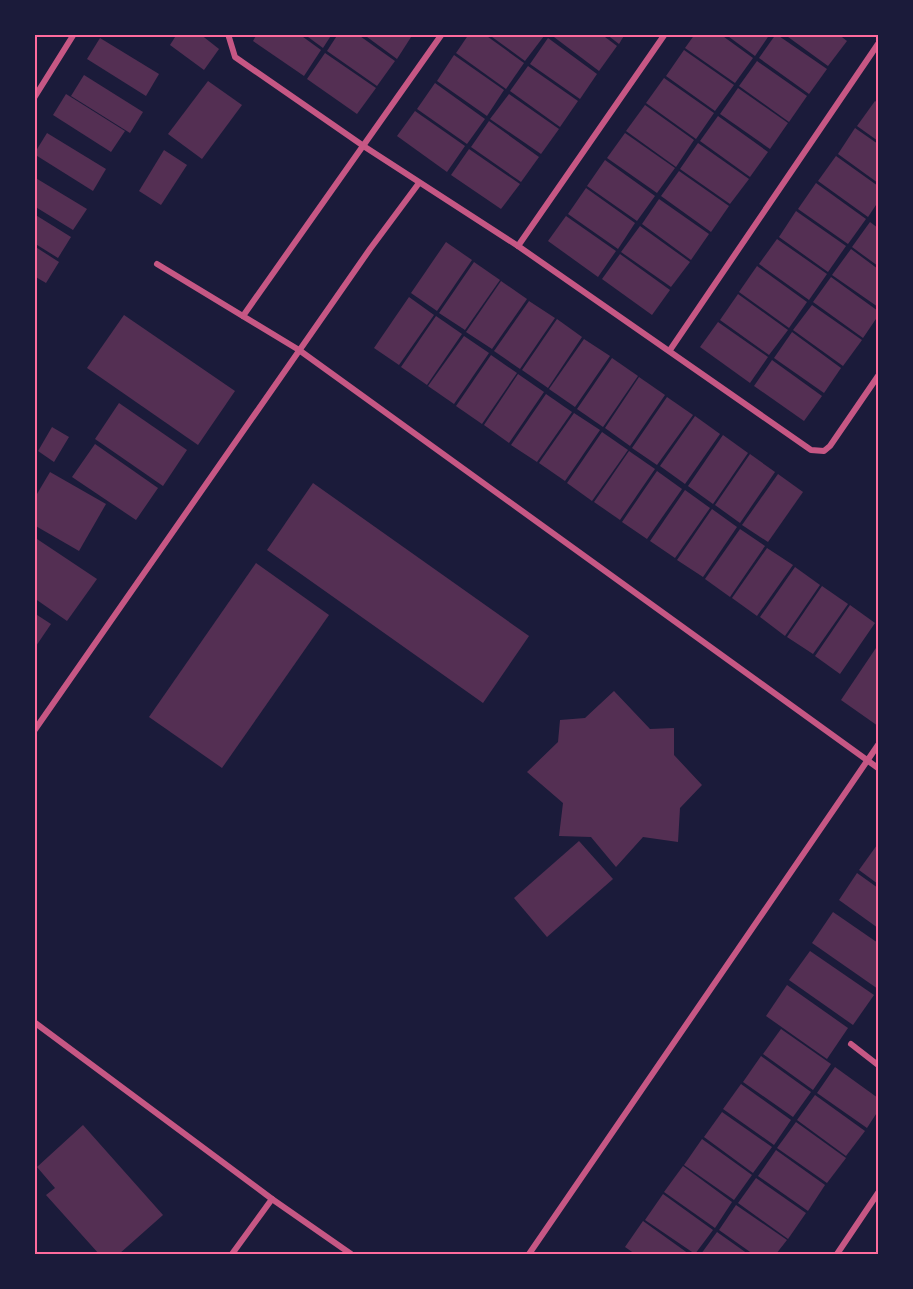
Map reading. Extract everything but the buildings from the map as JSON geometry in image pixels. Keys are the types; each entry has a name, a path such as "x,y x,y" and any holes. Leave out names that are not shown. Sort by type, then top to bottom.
{"street":[{"path":"34,98 74,34"},
{"path":"228,34 234,57 419,183 518,246 811,450 824,451 830,446 879,376"},
{"path":"243,316 365,147 442,34"},
{"path":"518,246 665,34"},
{"path":"670,350 879,44"},
{"path":"34,731 299,350 419,183"},
{"path":"157,264 299,350 879,768"},
{"path":"530,1254 879,745"},
{"path":"34,1022 272,1199 351,1254"},
{"path":"851,1044 879,1065"},
{"path":"837,1254 879,1193"},
{"path":"232,1254 272,1199"}]}
